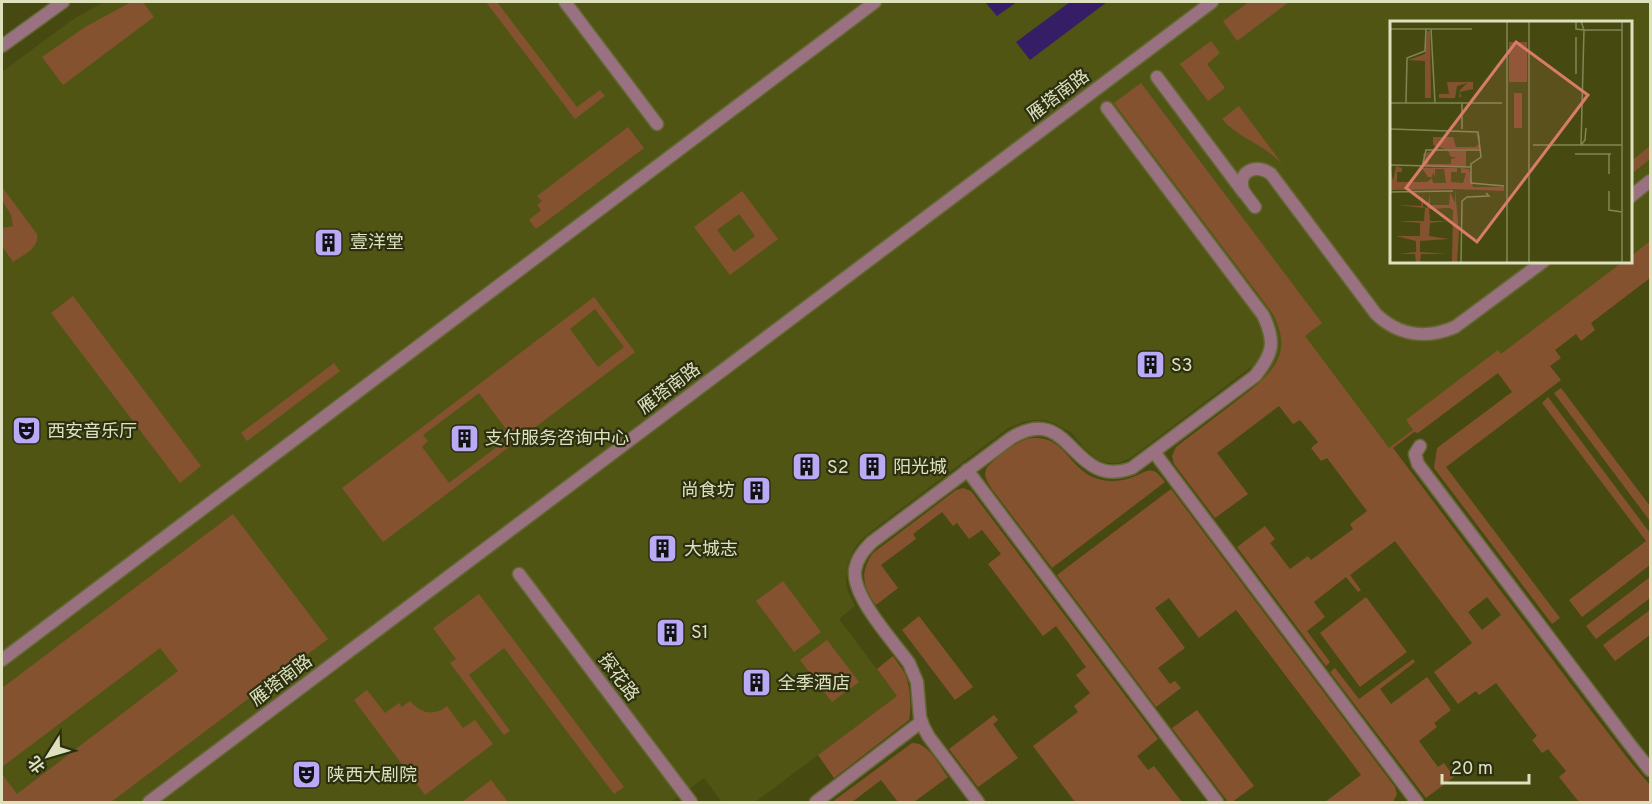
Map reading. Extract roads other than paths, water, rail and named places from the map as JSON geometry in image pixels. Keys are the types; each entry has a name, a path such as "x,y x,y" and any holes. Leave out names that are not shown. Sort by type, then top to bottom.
{"street":[{"path":"2,46 63,2"},
{"path":"566,2 657,124"},
{"path":"2,660 875,2"},
{"name":"雁塔南路","path":"149,802 1212,2"},
{"path":"1157,77 1255,207"},
{"path":"978,802 929,738 921,722 914,672 864,603 856,587 855,570 861,555 872,542 967,470 1026,430 1043,429 1059,435 1084,461 1107,472 1132,468 1255,376 1266,363 1272,348 1271,331 1263,315 1107,108"},
{"path":"1245,194 1242,182 1248,171 1260,168 1271,174 1376,314 1391,326 1409,333 1430,334 1455,327 1543,262"},
{"path":"1631,195 1650,181"},
{"path":"1420,446 1415,454 1418,464 1650,770"},
{"path":"1154,452 1413,801"},
{"path":"967,470 1217,802"},
{"name":"探花路","path":"519,573 691,802"},
{"path":"816,802 921,722"}],"place":[{"name":"壹洋堂","path":"329,242"},
{"name":"S3","path":"1150,365"},
{"name":"西安音乐厅","path":"26,431"},
{"name":"支付服务咨询中心","path":"464,438"},
{"name":"S2","path":"806,467"},
{"name":"阳光城","path":"872,467"},
{"name":"尚食坊","path":"756,490"},
{"name":"大城志","path":"663,549"},
{"name":"S1","path":"670,632"},
{"name":"全季酒店","path":"757,683"},
{"name":"陕西大剧院","path":"306,775"}]}
